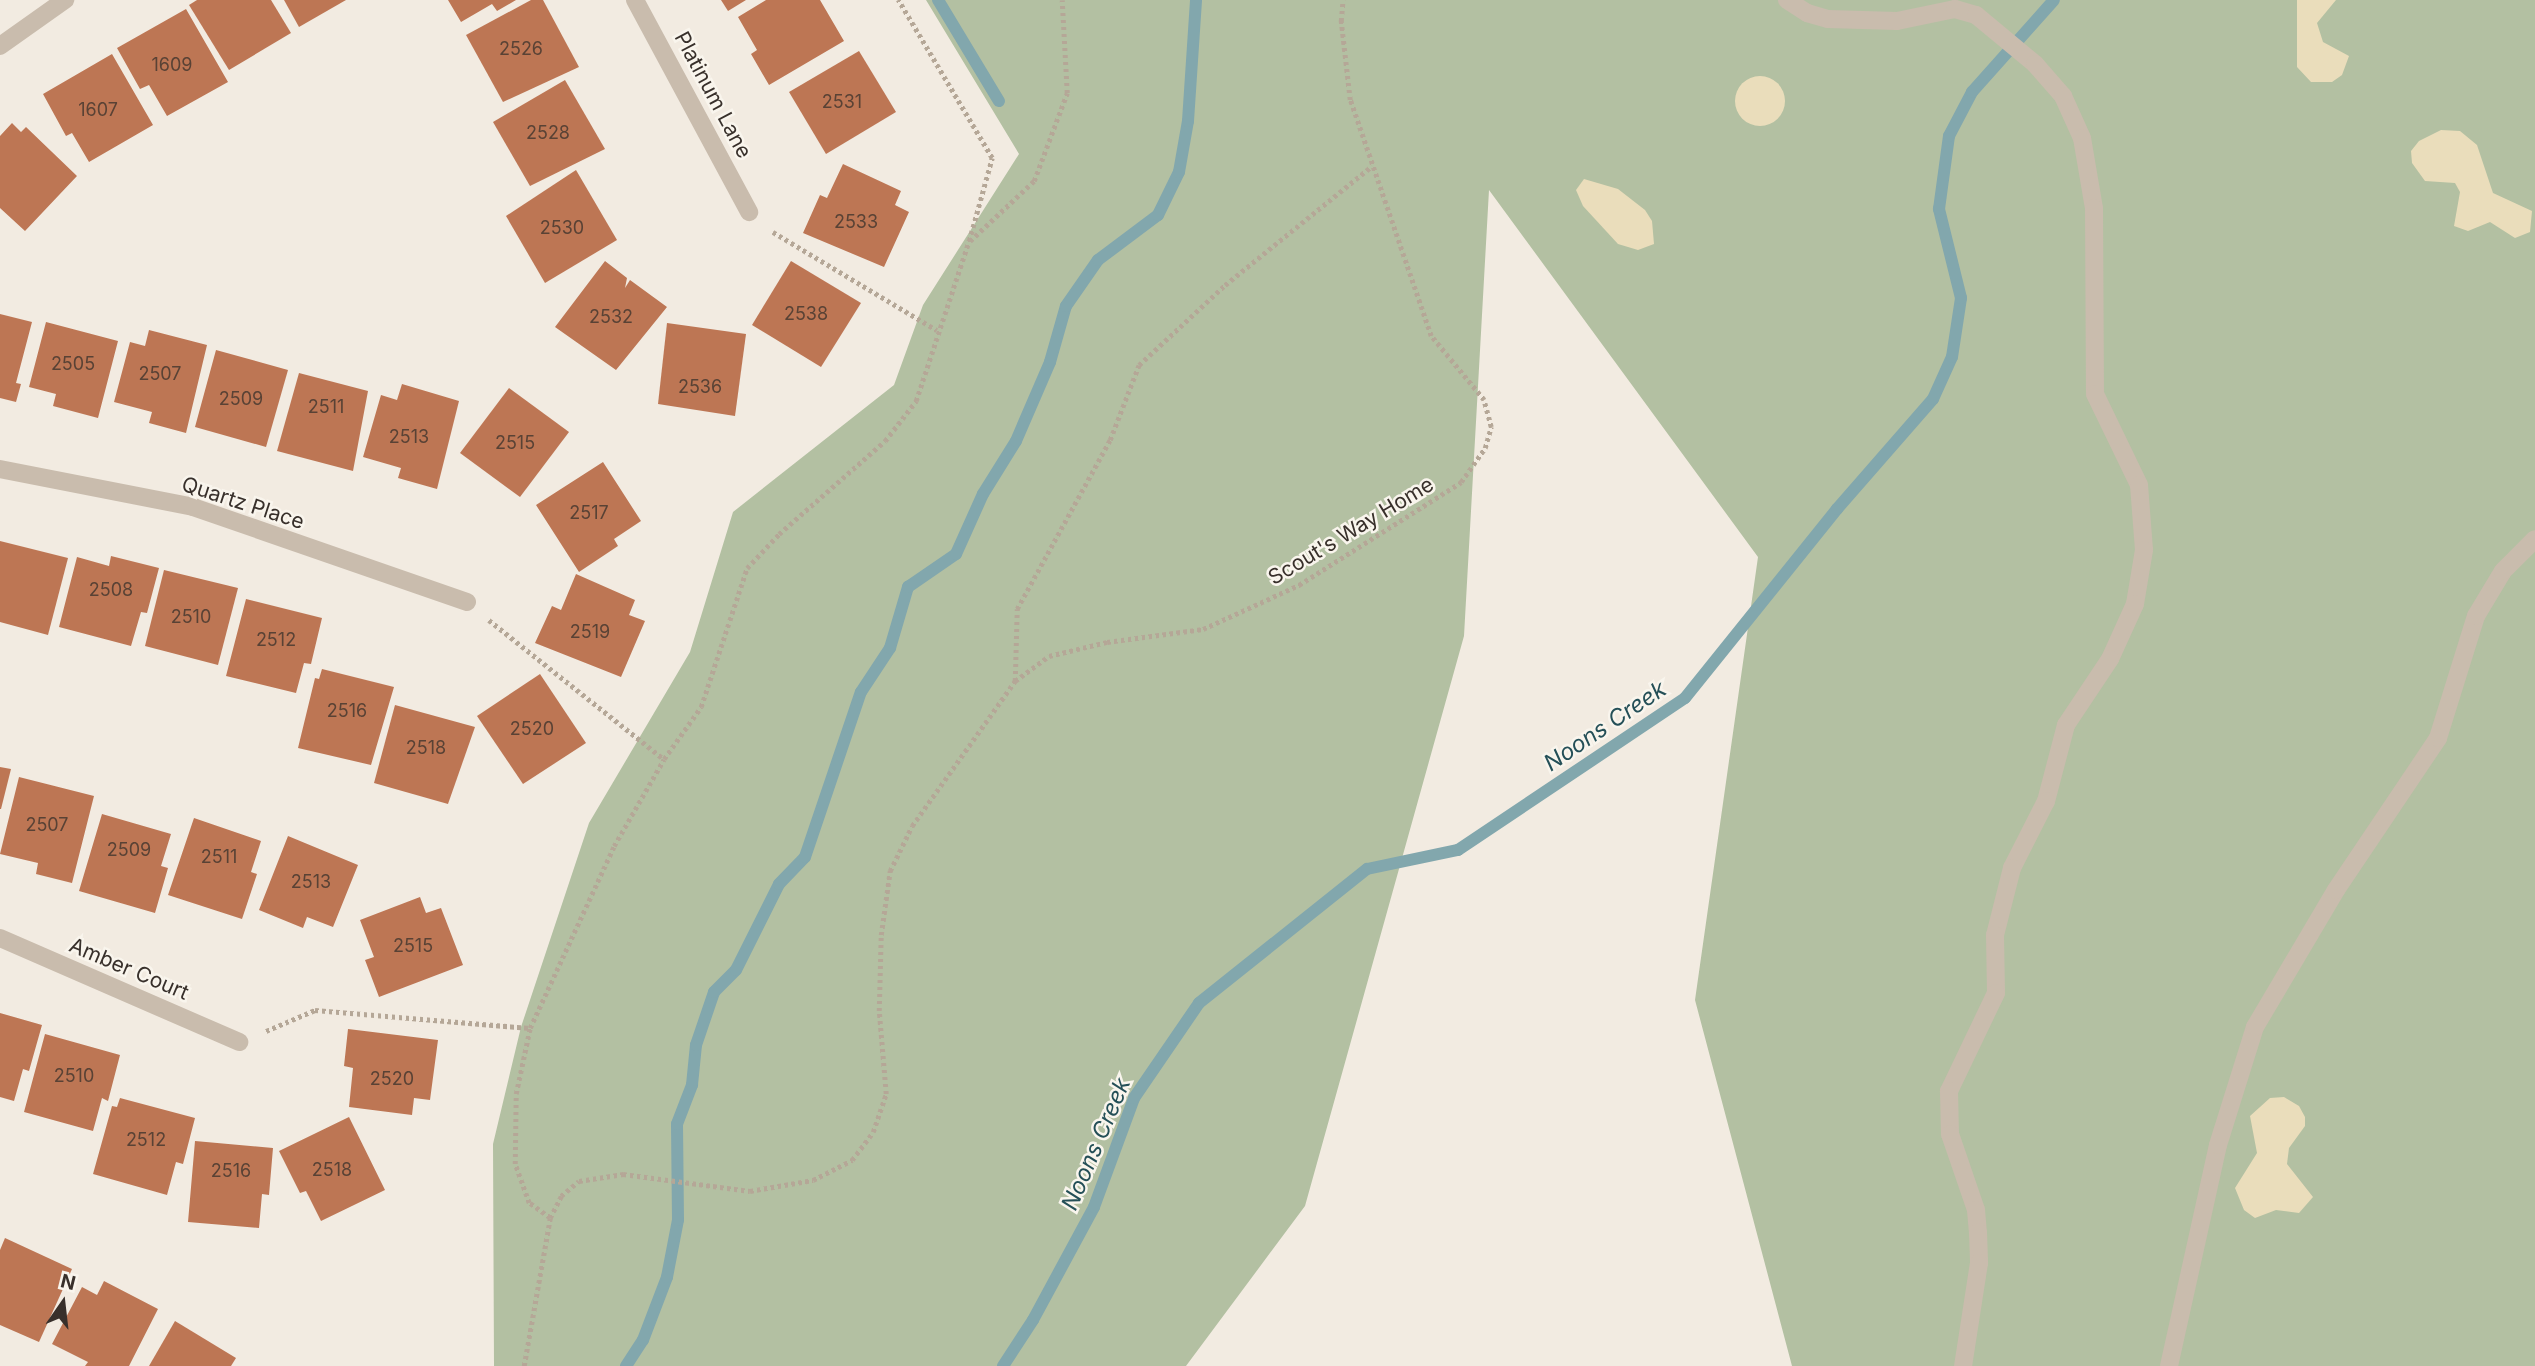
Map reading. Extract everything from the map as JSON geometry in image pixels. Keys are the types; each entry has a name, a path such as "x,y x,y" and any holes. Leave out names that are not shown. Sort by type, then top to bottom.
{"street":[{"path":"0,46 65,0"},
{"name":"Platinum Lane","path":"635,0 749,212"},
{"path":"1787,0 1807,13 1828,19 1897,21 1955,9 1976,15 2035,64 2063,96 2082,138 2094,208 2095,394 2139,485 2144,550 2142,581 2124,635 2066,724 2046,801 2012,868 1995,935 1996,993 1949,1091 1950,1134 1976,1210 1978,1232 1979,1263 1964,1366"},
{"name":"Quartz Place","path":"0,469 193,508 467,603"},
{"path":"2169,1366 2218,1145 2255,1027 2336,890 2438,737 2476,616 2503,571 2535,539"},
{"name":"Amber Court","path":"0,938 240,1042"}],"path":[{"path":"524,1366 550,1218 528,1203 515,1164 516,1094 530,1028 614,846 664,759 701,707 747,568 779,534 885,441 916,401 937,330 969,242 992,158 898,0"},
{"path":"969,242 1034,181 1067,93 1062,0"},
{"name":"Scout's Way Home","path":"550,1218 561,1196 579,1181 623,1174 750,1191 813,1180 852,1160 873,1132 886,1094 879,1011 881,935 890,871 912,826 1015,681 1049,656 1107,642 1203,629 1299,585 1461,482 1485,449 1491,427 1484,400 1431,336 1350,100 1341,21 1343,0"},
{"path":"1015,681 1017,609 1110,440 1139,365 1226,285 1372,166"},
{"path":"749,212 779,237 937,330"},
{"path":"467,603 664,759"},
{"path":"240,1042 315,1010 530,1028"}],"green space":[{"path":"926,0 2535,0 2535,1366 1792,1366 1695,1000 1758,557 1489,190 1464,636 1305,1206 1186,1366 494,1366 493,1144 521,1027 589,823 690,652 733,512 894,385 923,305 1019,154"}],"sand":[{"path":"2297,0 2336,0 2317,23 2323,42 2349,56 2342,75 2332,82 2311,82 2297,67"},
{"path":"1760,76 1778,83 1785,101 1778,119 1760,126 1742,119 1735,101 1742,83"},
{"path":"2441,130 2460,131 2477,145 2493,193 2532,211 2530,232 2515,238 2490,222 2468,231 2454,226 2460,192 2455,183 2425,181 2412,163 2411,151 2419,141"},
{"path":"1584,179 1618,189 1645,210 1652,221 1654,244 1638,250 1618,244 1583,206 1576,190"},
{"path":"2284,1097 2299,1106 2305,1117 2305,1126 2289,1148 2287,1164 2313,1197 2299,1213 2276,1210 2255,1218 2244,1210 2235,1188 2257,1153 2250,1116 2270,1098"}],"building":[{"path":"197,0 271,0 291,33 229,70 189,5"},
{"path":"284,0 346,0 299,27"},
{"path":"448,0 516,0 497,11 492,4 461,22"},
{"path":"531,0 543,0 579,67 503,102 466,35"},
{"path":"721,0 746,0 728,11"},
{"path":"766,0 820,0 844,41 769,85 751,54 757,50 738,17"},
{"path":"186,9 228,82 167,116 149,85 140,89 117,48"},
{"path":"859,51 896,112 826,154 789,92"},
{"path":"112,54 153,125 89,162 72,133 66,136 43,94"},
{"path":"565,80 605,149 530,186 493,122"},
{"path":"12,123 21,132 26,127 77,176 25,231 0,208 0,136"},
{"path":"843,164 901,191 895,205 909,212 884,267 803,233 820,195 827,198"},
{"path":"576,170 617,240 545,283 506,216"},
{"path":"605,261 627,278 625,288 630,280 667,307 616,370 555,327"},
{"path":"791,261 861,303 821,367 752,325"},
{"path":"0,314 32,322 16,383 21,384 16,402 0,398"},
{"path":"46,322 118,341 98,418 53,406 56,394 29,387"},
{"path":"667,323 746,334 735,416 658,404"},
{"path":"149,330 207,345 186,433 149,423 152,412 114,402 130,342 145,346"},
{"path":"216,350 288,370 266,447 195,427"},
{"path":"299,373 368,391 353,471 277,451"},
{"path":"402,384 459,401 437,489 398,478 401,468 363,457 381,395 397,400"},
{"path":"509,388 569,432 520,497 460,453"},
{"path":"603,462 641,521 614,539 618,546 579,572 536,505"},
{"path":"0,541 68,558 48,635 0,622"},
{"path":"111,556 159,568 147,613 141,612 131,646 59,627 77,557 109,566"},
{"path":"164,570 238,588 218,665 145,646"},
{"path":"576,574 635,600 629,615 645,621 621,677 535,643 552,606 561,610"},
{"path":"246,599 322,618 311,664 304,663 296,693 226,676"},
{"path":"322,669 394,687 371,765 298,748 315,678 319,679"},
{"path":"540,674 586,743 523,784 477,716"},
{"path":"395,705 475,727 448,804 374,783"},
{"path":"0,767 11,769 1,809 0,809"},
{"path":"19,777 94,796 72,883 36,874 38,863 0,854"},
{"path":"102,814 171,834 161,866 168,868 155,913 79,891"},
{"path":"194,818 261,841 251,872 257,874 242,919 168,895"},
{"path":"288,836 358,865 333,927 307,917 303,928 259,910"},
{"path":"420,897 426,913 441,908 463,965 379,997 365,960 374,957 360,920"},
{"path":"0,1013 42,1025 29,1071 23,1069 14,1101 0,1097"},
{"path":"348,1029 438,1040 430,1100 414,1098 412,1115 349,1107 353,1068 344,1066"},
{"path":"45,1034 120,1055 108,1101 102,1098 93,1131 24,1112"},
{"path":"120,1098 195,1118 183,1164 176,1162 167,1195 93,1174 112,1106 117,1107"},
{"path":"349,1117 385,1190 321,1221 306,1191 300,1193 279,1151"},
{"path":"195,1141 273,1148 269,1195 262,1194 259,1228 188,1222"},
{"path":"5,1238 72,1269 39,1342 0,1325 0,1250"},
{"path":"104,1281 158,1309 129,1366 85,1366 88,1362 52,1344 82,1287 97,1295"},
{"path":"175,1321 236,1358 231,1366 149,1366"}],"waterway":[{"path":"938,0 999,101"},
{"path":"626,1366 643,1340 667,1277 678,1220 677,1124 692,1085 696,1045 714,992 736,970 779,884 805,857 861,692 890,648 908,587 956,554 983,494 1016,441 1050,362 1066,306 1098,260 1158,215 1179,172 1188,121 1196,0"},
{"name":"Noons Creek","path":"1003,1366 1033,1320 1094,1207 1134,1098 1199,1003 1367,869 1458,850 1685,698 1837,509 1933,399 1952,357 1961,298 1939,209 1949,136 1972,92 2054,0"}]}
